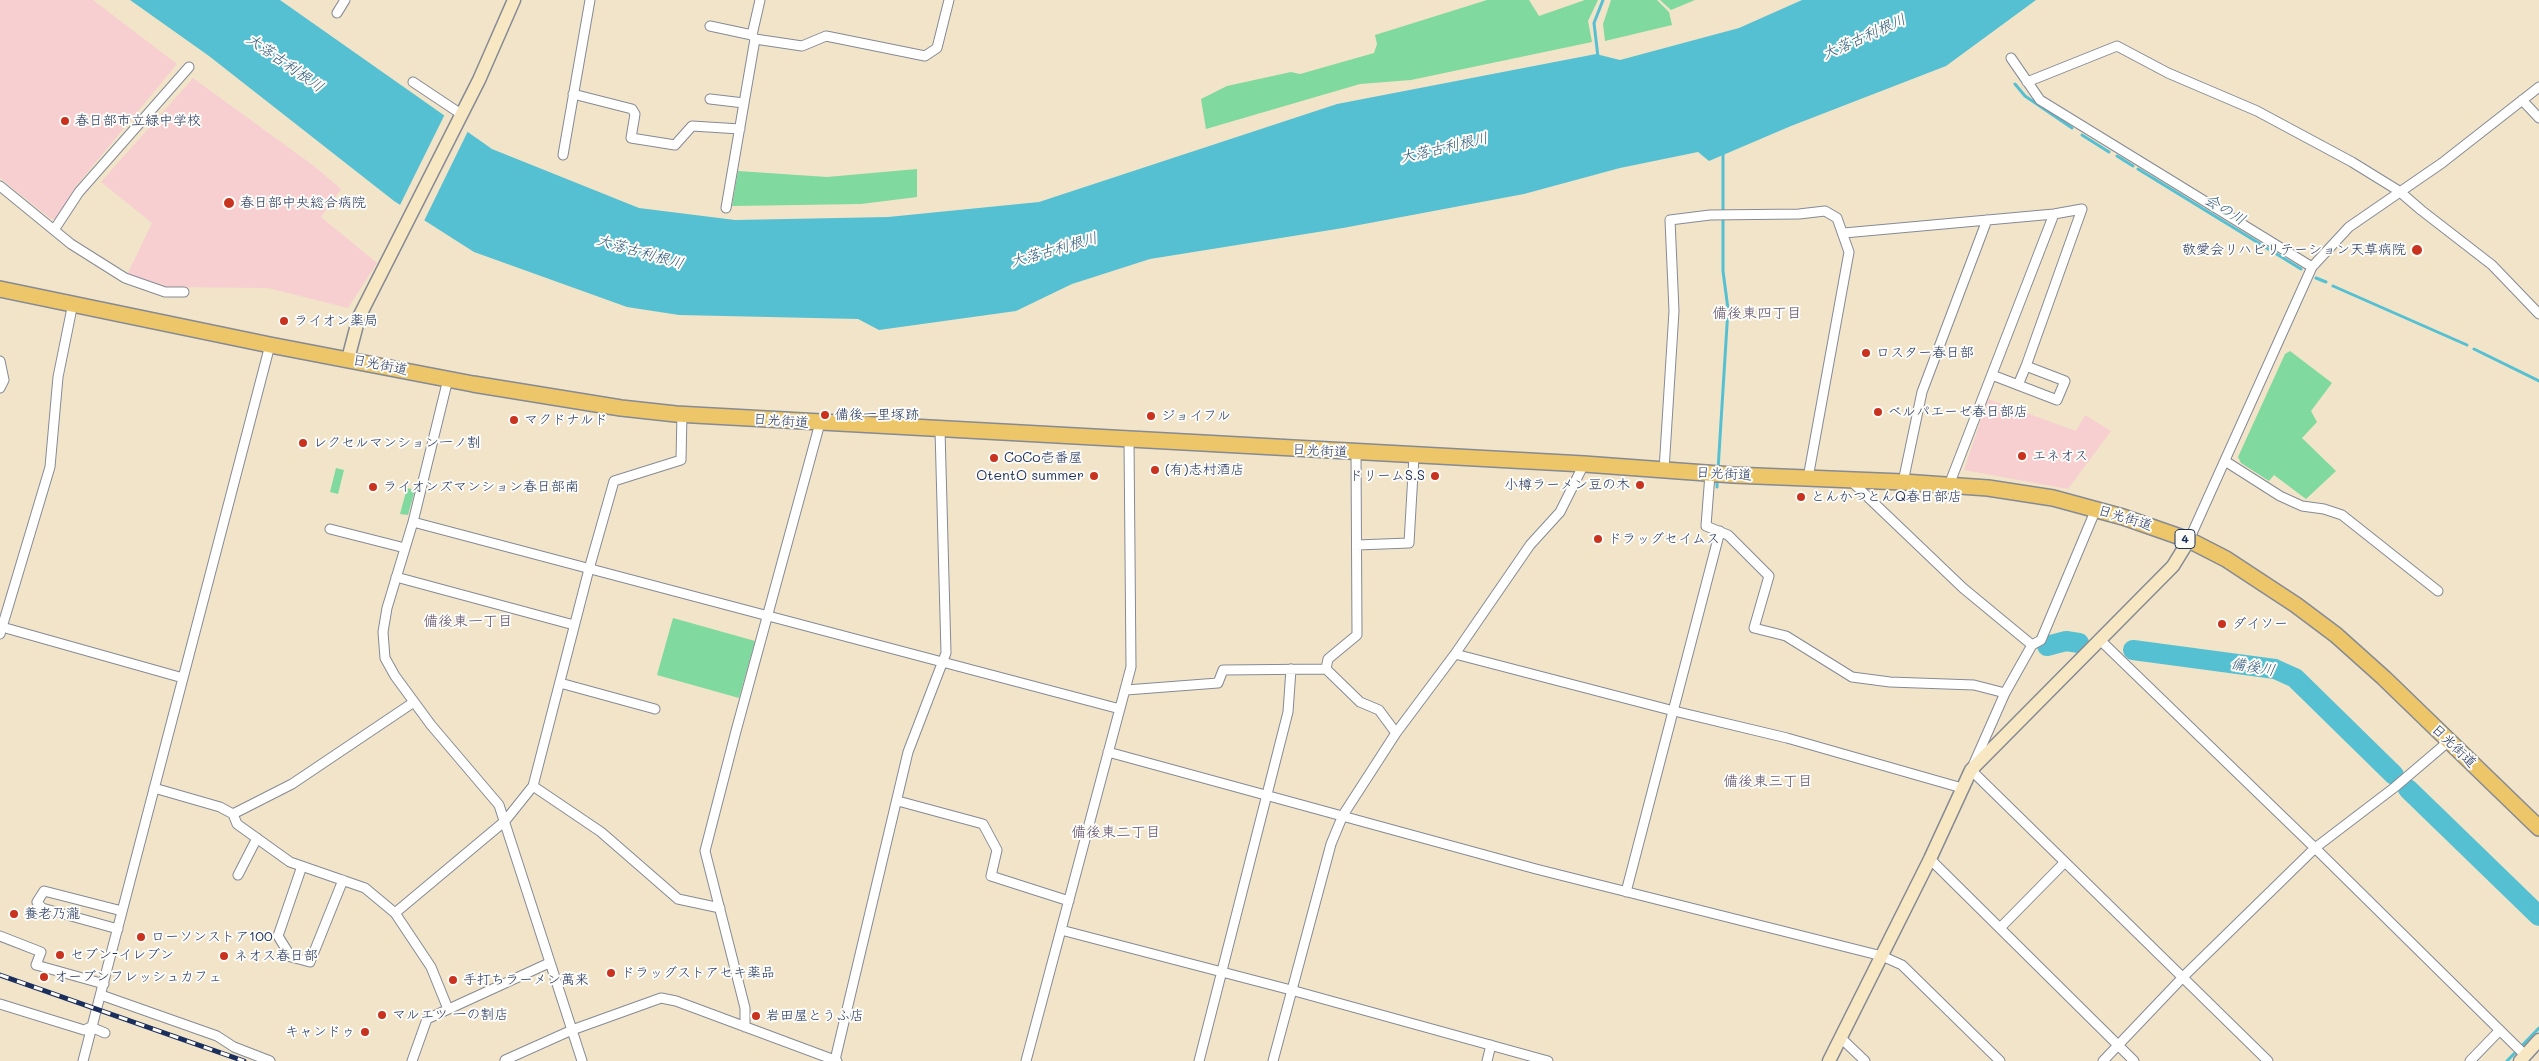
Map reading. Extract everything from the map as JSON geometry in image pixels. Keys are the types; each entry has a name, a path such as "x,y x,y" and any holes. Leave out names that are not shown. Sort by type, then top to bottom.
{"highway":[{"name":"日光街道","path":"0,289 270,345 448,379 562,399 682,414 940,430 1584,464 1712,474 1903,482 1988,488 2053,498 2096,509 2189,540 2233,564 2296,605 2336,634 2538,824"}],"street":[{"path":"337,12 345,0"},
{"path":"348,359 359,317 461,114 514,0"},
{"path":"563,155 590,0"},
{"path":"726,208 760,0"},
{"path":"710,26 802,46 826,36 925,56 937,48 949,0"},
{"path":"2027,82 2117,46 2168,73 2257,111 2352,162 2400,191 2421,210 2492,264 2539,314"},
{"path":"2011,58 2040,100 2312,267"},
{"path":"54,230 79,192 189,66"},
{"path":"413,82 461,114"},
{"path":"1971,770 2172,566 2189,540 2312,267 2349,227 2442,163 2539,87"},
{"path":"573,94 632,109 635,114 631,138 675,145 692,126 740,129"},
{"path":"710,99 744,103"},
{"path":"2522,100 2539,118"},
{"path":"0,186 95,261 124,278 165,292 184,292"},
{"path":"1844,233 2082,210 2018,385"},
{"path":"1664,470 1674,310 1670,220 1716,215 1825,211 1837,218 1844,233 1849,252 1808,478"},
{"path":"1949,485 2054,214"},
{"path":"1903,482 1922,392 1987,220"},
{"path":"73,303 58,377 50,467 1,631 183,678"},
{"path":"83,1061 270,345"},
{"path":"0,361 4,380 0,388"},
{"path":"1992,374 2057,400 2065,381 2026,366"},
{"path":"448,379 383,632 385,658 394,676 414,702 499,805 582,1061"},
{"path":"395,913 505,820 532,786 614,482 681,460 682,414"},
{"path":"745,1027 745,1008 705,851 820,423"},
{"path":"505,1060 572,1030 661,998 676,1001 836,1061 908,752 944,661 940,430"},
{"path":"1026,1061 1131,667 1129,440"},
{"path":"1326,669 1328,659 1357,635 1356,452"},
{"path":"1357,545 1409,543 1414,456"},
{"path":"2225,460 2280,496 2302,506 2324,509 2342,515 2438,591"},
{"path":"1273,1061 1330,844 1342,815 1396,733 1456,654 1530,545 1560,512 1584,464"},
{"path":"1712,474 1706,526 1728,535 1769,576 1754,628 1786,636 1852,677 1890,682 1974,685 2005,693"},
{"path":"1851,480 1964,588 2032,644"},
{"path":"1829,1061 1930,859 2005,693 2032,644 2041,640 2096,509"},
{"path":"412,522 1120,709"},
{"path":"330,529 405,548"},
{"path":"1626,892 1720,531"},
{"path":"396,577 574,625"},
{"path":"2099,639 2316,848 2500,1030 2523,1058 2539,1040"},
{"path":"1456,654 1674,712 1787,738 1962,788"},
{"path":"1199,1061 1288,712 1290,669"},
{"path":"1126,690 1218,683 1223,670 1326,669 1360,702 1379,710 1396,733"},
{"path":"560,683 655,709"},
{"path":"233,814 292,784 414,702"},
{"path":"2103,1061 2182,977 2316,848 2395,787 2449,741"},
{"path":"1108,752 1626,892 1882,956 1902,965 2000,1061"},
{"path":"1971,770 2268,1061"},
{"path":"532,786 601,832 678,900 720,908"},
{"path":"154,788 220,807 233,814 237,824 290,862 365,888 395,913 431,967 448,1009"},
{"path":"898,801 983,824 997,850 991,876 1069,901"},
{"path":"238,875 256,838"},
{"path":"1930,859 2134,1061"},
{"path":"2000,928 2065,862"},
{"path":"302,866 278,936 291,956 310,962 343,880"},
{"path":"118,929 42,908 37,902 44,891 122,911"},
{"path":"1061,930 1291,990 1548,1061"},
{"path":"0,936 41,952 36,965 104,984"},
{"path":"412,1061 427,1019 549,963"},
{"path":"101,995 217,1036 234,1047 270,1061"},
{"path":"0,1004 84,1030 92,1027 105,1033"},
{"path":"2470,1061 2500,1030"},
{"path":"1841,1038 1865,1061"},
{"path":"1487,1061 1491,1045"}],"shaded area":[{"name":"春日部市立緑中学校","path":"0,0 93,0 177,64 77,185 56,219 51,219 0,178"},
{"name":"春日部中央総合病院","path":"193,78 314,166 341,189 321,217 377,263 348,308 268,288 161,287 126,277 152,223 101,182"},
{"path":"1988,399 2076,431 2085,415 2111,431 2068,489 1964,470"}],"green space":[{"path":"1487,0 1529,0 1539,16 1585,0 1598,0 1588,21 1592,42 1411,80 1360,84 1206,129 1201,99 1227,86 1291,72 1300,74 1374,53 1377,44 1375,35"},
{"path":"1611,0 1657,0 1669,12 1672,25 1605,41 1603,24"},
{"path":"1660,0 1695,0 1671,10"},
{"path":"917,169 917,197 861,204 732,206 738,171 827,177"},
{"path":"2290,351 2332,383 2311,411 2317,422 2302,438 2336,471 2306,499 2274,475 2269,481 2241,463 2238,457 2285,354"},
{"path":"336,468 344,470 338,494 330,492"},
{"path":"407,488 415,490 408,515 400,514"},
{"path":"673,618 755,641 739,698 657,675"}],"water":[{"name":"大落古利根川","path":"130,0 280,0 492,149 639,208 735,220 888,217 1039,202 1337,104 1596,54 1620,60 1739,28 1802,0 2036,0 1946,66 1791,126 1709,161 1698,152 1620,168 1524,194 1343,228 1150,259 1072,284 1016,311 879,330 858,319 679,315 627,307 474,252 394,201 209,56"}],"pier":[{"path":"445,114 468,131 423,223 399,207"}],"waterway":[{"path":"1598,57 1594,23 1603,0"},
{"name":"会の川","path":"2015,84 2025,96 2072,128"},
{"name":"会の川","path":"2082,135 2109,152"},
{"path":"1718,470 1728,309 1723,271 1723,152"},
{"name":"会の川","path":"2117,156 2133,166"},
{"name":"会の川","path":"2138,169 2301,269"},
{"name":"会の川","path":"2316,278 2326,282"},
{"name":"会の川","path":"2333,286 2467,345"},
{"name":"会の川","path":"2474,349 2539,381"},
{"path":"1717,478 1717,487"},
{"name":"備後川","path":"2047,646 2066,641 2079,643"},
{"name":"備後川","path":"2133,650 2275,669 2295,678 2394,775"},
{"name":"備後川","path":"2408,789 2539,916"},
{"path":"2507,1061 2539,1028"}],"railway":[{"path":"0,975 244,1061"}],"place":[{"name":"春日部市立緑中学校","path":"65,121"},
{"name":"春日部中央総合病院","path":"229,203"},
{"name":"敬愛会リハビリテーション天草病院","path":"2417,250"},
{"name":"ライオン薬局","path":"284,321"},
{"name":"ロスター春日部","path":"1866,353"},
{"name":"ベルパエーゼ春日部店","path":"1878,412"},
{"name":"備後一里塚跡","path":"825,415"},
{"name":"ジョイフル","path":"1151,416"},
{"name":"マクドナルド","path":"514,420"},
{"name":"レクセルマンション一ノ割","path":"303,443"},
{"name":"エネオス","path":"2022,456"},
{"name":"CoCo壱番屋","path":"994,458"},
{"name":"(有)志村酒店","path":"1155,470"},
{"name":"OtentO summer","path":"1094,476"},
{"name":"ドリームS.S","path":"1435,476"},
{"name":"小樽ラーメン豆の木","path":"1640,485"},
{"name":"ライオンズマンション春日部南","path":"373,487"},
{"name":"とんかつとんQ春日部店","path":"1801,497"},
{"name":"ドラッグセイムス","path":"1598,539"},
{"name":"ダイソー","path":"2222,624"},
{"name":"養老乃瀧","path":"14,914"},
{"name":"ローソンストア100","path":"141,937"},
{"name":"セブン-イレブン","path":"60,955"},
{"name":"ネオス春日部","path":"224,956"},
{"name":"ドラッグストアセキ薬品","path":"611,973"},
{"name":"オーブンフレッシュカフェ","path":"44,977"},
{"name":"手打ちラーメン萬来","path":"453,980"},
{"name":"マルエツ 一の割店","path":"382,1015"},
{"name":"岩田屋とうふ店","path":"756,1016"},
{"name":"キャンドゥ","path":"365,1032"}],"district":[{"name":"備後東四丁目","path":"1757,313"},
{"name":"備後東一丁目","path":"468,621"},
{"name":"備後東三丁目","path":"1768,781"},
{"name":"備後東二丁目","path":"1116,832"}]}
